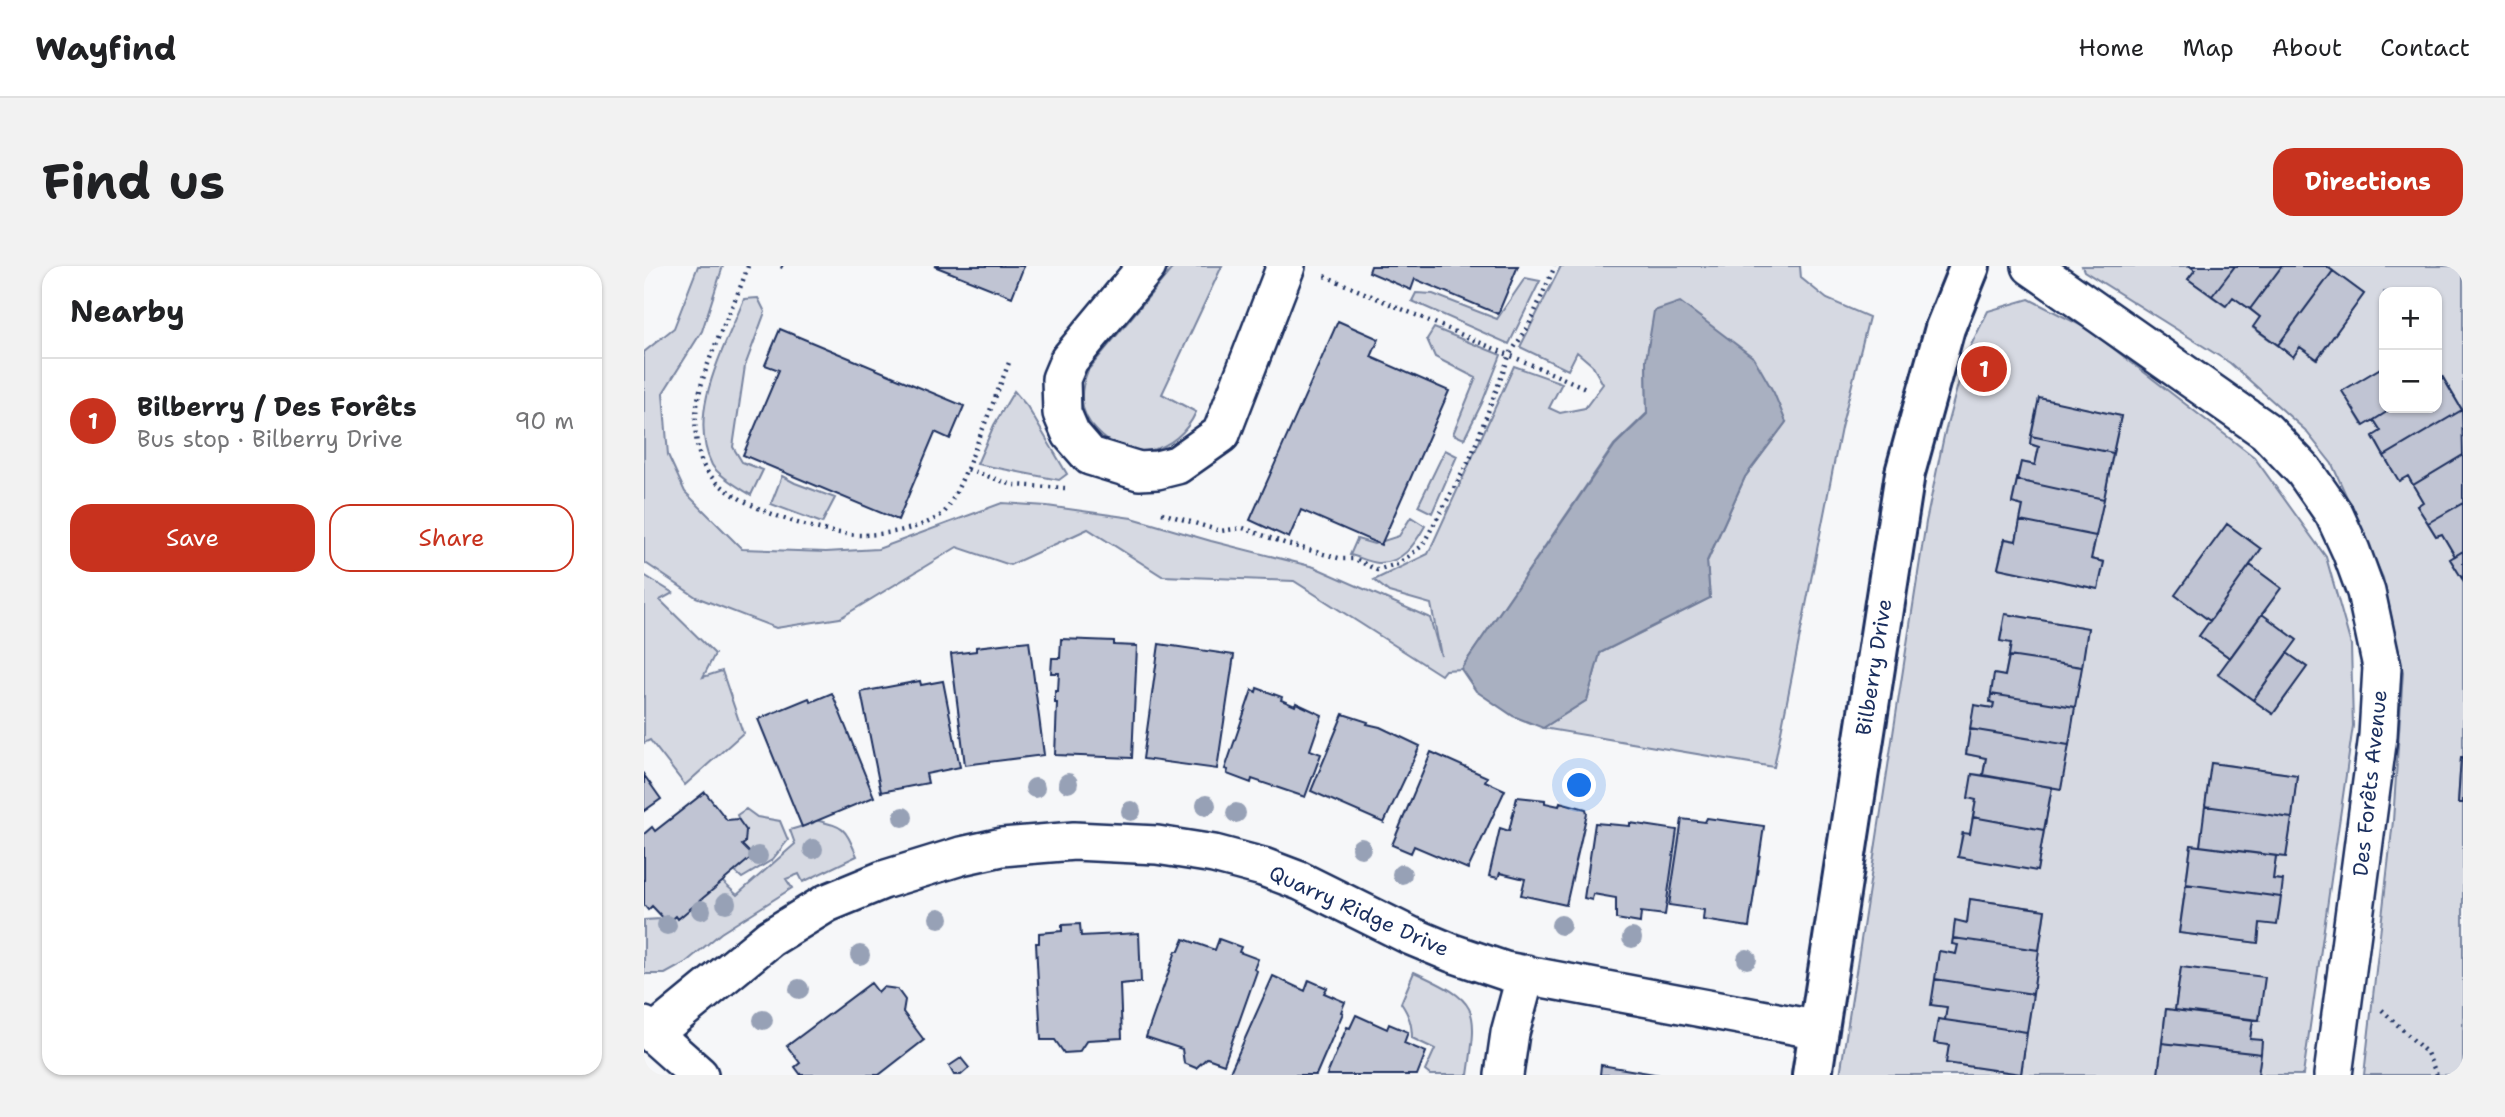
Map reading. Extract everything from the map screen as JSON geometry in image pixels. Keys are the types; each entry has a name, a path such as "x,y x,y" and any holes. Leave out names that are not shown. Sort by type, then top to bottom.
{"street":[{"path":"1146,266 1069,360 1061,379 1060,394 1062,413 1071,434 1090,456 1139,471 1157,470 1177,464 1221,434 1299,269"},
{"name":"Bilberry Drive","path":"1812,1075 1905,473 1945,328 1969,266"},
{"name":"Des Forêts Avenue","path":"2031,266 2266,431 2304,471 2334,514 2351,551 2366,592 2382,667 2378,736 2333,1075"},
{"name":"Quarry Ridge Drive","path":"649,1030 770,938 827,903 883,880 961,856 1002,847 1074,841 1157,845 1214,854 1263,867 1300,881 1411,936 1505,971 1819,1030"},
{"path":"1504,1075 1510,1033 1526,974"},
{"path":"649,1030 699,1075"}],"path":[{"path":"781,266 788,269"},
{"path":"1299,269 1588,389"},
{"path":"967,469 1010,360"},
{"path":"2342,1002 2380,1008 2427,1053 2437,1075"}],"shaded area":[{"path":"698,266 723,266 702,331 663,393 668,455 685,492 742,549 826,552 878,549 1002,503 1047,506 1132,518 1314,567 1430,618 1441,656 1431,604 1389,592 1374,580 1428,554 1514,366 1562,383 1549,408 1560,413 1585,408 1603,384 1592,365 1577,352 1568,370 1520,347 1561,266 1800,266 1801,278 1827,299 1869,317 1841,428 1774,767 1543,728 1587,700 1600,653 1710,598 1707,562 1745,477 1786,422 1646,360 1647,413 1614,445 1461,669 1445,670 1441,675 1294,581 1162,576 1088,529 1010,565 957,547 840,618 776,628 696,597 644,562 644,352 674,328"},
{"path":"1174,266 1222,266 1162,394 1196,412 1177,438 1164,446 1137,451 1122,448 1109,441 1088,420 1082,401 1084,381 1088,370"},
{"path":"2082,266 2190,266 2195,270 2188,279 2225,306 2233,297 2260,317 2253,328 2293,356 2300,347 2316,359 2364,294 2326,266 2463,266 2463,411 2442,376 2442,287 2379,287 2379,369 2343,391 2363,426 2374,420 2381,431 2373,437 2399,481 2408,476 2423,502 2417,506 2436,536 2442,534 2455,556 2450,559 2463,580 2463,757 2458,803 2463,803 2463,1075 2364,1075 2393,821 2403,672 2383,578 2332,464 2305,430 2230,363 2084,271"},
{"path":"1525,278 1540,281 1509,344 1412,301 1416,293 1433,294 1497,319"},
{"path":"758,298 765,312 745,366 733,447 742,462 763,470 751,495 724,477 712,465 705,445 703,424 711,380 744,299"},
{"path":"2029,299 2088,329 2254,457 2326,557 2351,645 2353,726 2303,1075 2258,1075 2262,1041 2250,1039 2253,1020 2259,1020 2181,967 2175,1010 2166,1009 2158,1075 1840,1075 1926,522 1944,436 1966,355 1988,311","holes":["2039,399 2121,416 2091,559 2104,562 2098,589 1998,568 2004,539 2016,541 2023,506 2012,502 2021,462 2035,465 2039,447 2030,444","2227,524 2261,549 2250,565 2281,588 2262,614 2287,653 2307,667 2273,714 2218,675 2230,658 2199,636 2210,621","2005,614 2088,628 2061,788 2052,787 2037,870 1959,857 1962,833 1970,834 1976,800 1972,774 1983,775 1986,758 1966,754 1974,706 1993,708 1994,703 1990,701 1994,675 2005,676 2011,643 2000,640","2212,763 2297,775 2286,857 2276,856 2273,879 2282,880 2260,923 2258,943 2179,933 2191,845 2200,846","1970,899 2045,910 2021,1074 1947,1063 1949,1045 1934,1042 1938,1019 1945,1020 1947,1007 1931,1005 1956,954 1958,945 1952,944 1956,921 1967,923"]},
{"path":"1434,328 1501,355 1464,439 1453,434 1476,378 1435,357 1427,339"},
{"path":"1014,391 1027,406 1067,474 1059,480 977,464 994,425"},
{"path":"1445,450 1457,456 1432,513 1418,506"},
{"path":"782,476 835,498 822,523 771,504"},
{"path":"1411,517 1425,526 1412,546 1401,556 1378,563 1350,555 1357,539 1374,544 1399,536"},
{"path":"644,575 673,593 660,600 715,654 703,677 722,671 743,733 685,785 650,740 644,743"},
{"path":"746,809 757,817 780,821 788,840 772,860 742,878 730,867 742,842 742,830 737,815"},
{"path":"816,820 843,830 857,856 803,882 799,874 786,879 792,888 721,933 685,963 665,974 644,974 644,920 661,919 713,873 737,895 795,844 790,830"},
{"path":"1414,972 1451,991 1469,1009 1473,1034 1468,1075 1430,1075 1425,1071 1435,1049 1412,1038 1410,1020 1401,1003"}],"water":[{"path":"1680,302 1754,358 1774,393 1786,422 1745,477 1707,561 1710,598 1600,653 1587,700 1543,728 1513,716 1476,691 1461,669 1615,445 1647,414 1646,360 1654,311"}],"building":[{"path":"934,266 1024,266 1012,297"},
{"path":"1371,266 1518,266 1498,314 1415,279 1411,290 1369,272"},
{"path":"2190,266 2235,266 2212,296 2188,279 2195,270"},
{"path":"2235,266 2282,266 2250,309 2233,297 2226,306 2212,296"},
{"path":"2282,266 2326,266 2333,271 2278,345 2253,327 2260,317 2250,309"},
{"path":"2333,271 2364,294 2317,359 2300,347 2293,357 2278,345"},
{"path":"1338,321 1379,339 1371,357 1449,391 1381,545 1301,510 1289,538 1250,520"},
{"path":"780,329 964,406 950,439 935,432 898,520 743,455 779,370 765,365"},
{"path":"2379,369 2379,413 2385,413 2364,426 2342,391"},
{"path":"2442,376 2462,410 2384,456 2373,436 2381,431 2374,420 2385,413 2442,413"},
{"path":"2039,398 2121,416 2113,453 2031,436"},
{"path":"2462,410 2463,455 2413,485 2408,476 2399,481 2384,456"},
{"path":"2031,436 2113,453 2104,499 2017,480 2021,462 2035,465 2039,447 2030,444"},
{"path":"2463,455 2463,503 2428,523 2417,506 2423,502 2413,485"},
{"path":"2017,480 2104,499 2096,536 2020,521 2023,506 2012,503"},
{"path":"2463,503 2463,551 2455,556 2442,534 2436,536 2428,523"},
{"path":"2020,521 2096,536 2091,559 2104,562 2098,589 1998,568 2005,539 2016,541"},
{"path":"2227,524 2261,549 2210,621 2175,595"},
{"path":"2463,551 2463,580 2450,559"},
{"path":"2250,565 2281,588 2230,658 2199,636"},
{"path":"2005,614 2088,628 2082,667 2009,656 2011,643 2000,641"},
{"path":"2262,614 2297,640 2253,700 2218,674"},
{"path":"1061,639 1114,641 1114,645 1137,646 1132,758 1055,755 1055,691 1058,691 1059,673 1051,673 1052,658 1060,658"},
{"path":"1029,641 1044,755 965,765 951,654 976,651 976,647"},
{"path":"1159,644 1234,655 1217,769 1143,759"},
{"path":"2287,653 2307,667 2273,714 2253,700"},
{"path":"2009,656 2082,667 2075,707 1991,694 1994,674 2005,676"},
{"path":"920,681 921,685 943,681 960,767 926,774 928,783 881,792 861,692"},
{"path":"1257,688 1322,715 1310,750 1321,754 1305,797 1252,779 1251,783 1227,774 1228,770 1225,769 1252,690 1256,692"},
{"path":"832,693 874,797 802,827 758,719 809,698 811,702"},
{"path":"1991,694 2075,707 2069,745 1970,729 1974,705 1993,708 1994,703 1990,702"},
{"path":"1343,714 1368,722 1367,724 1380,727 1420,746 1384,823 1311,791"},
{"path":"1970,729 2069,745 2061,789 1983,775 1986,758 1966,754"},
{"path":"1431,752 1487,777 1485,781 1505,790 1468,869 1414,846 1411,853 1392,845"},
{"path":"2461,757 2463,803 2458,803"},
{"path":"2211,763 2297,775 2292,818 2205,806"},
{"path":"1972,774 2052,787 2044,830 1973,817 1976,800 1968,798"},
{"path":"644,775 661,799 644,811"},
{"path":"705,792 727,820 738,819 746,830 745,843 742,845 753,856 678,919 676,916 668,923 652,906 648,910 644,905 644,834 652,827 655,831"},
{"path":"1517,797 1545,800 1545,803 1559,806 1560,802 1586,809 1566,905 1521,895 1525,879 1500,873 1498,878 1489,876 1500,828 1509,831"},
{"path":"2205,806 2292,818 2286,857 2200,846"},
{"path":"1973,817 2044,830 2037,871 1958,857 1963,833 1970,834"},
{"path":"1707,818 1764,826 1749,927 1703,920 1704,910 1669,905 1682,819 1705,822"},
{"path":"1595,823 1630,826 1630,823 1677,830 1665,915 1641,912 1640,923 1616,919 1616,898 1593,894 1592,900 1584,898"},
{"path":"2191,845 2276,856 2273,879 2283,880 2281,897 2186,884"},
{"path":"2186,884 2281,897 2277,925 2260,923 2258,943 2179,933"},
{"path":"1970,899 2045,910 2039,950 1953,938 1955,920 1967,923"},
{"path":"1080,924 1081,936 1139,933 1141,982 1120,984 1122,1038 1087,1040 1079,1052 1064,1053 1055,1040 1041,1040 1036,943 1039,943 1039,933 1062,931 1062,925"},
{"path":"1953,938 2039,950 2033,994 1935,979 1939,951 1956,954 1958,945 1952,944"},
{"path":"1184,939 1215,950 1219,939 1241,947 1239,952 1258,959 1254,969 1257,971 1224,1064 1207,1058 1196,1068 1184,1063 1182,1049 1146,1037 1176,951 1179,951"},
{"path":"2181,967 2265,977 2259,1020 2175,1010"},
{"path":"1273,976 1305,991 1309,980 1327,988 1324,993 1345,1002 1341,1012 1343,1013 1316,1075 1236,1075 1230,1072"},
{"path":"1935,979 2033,994 2027,1032 1945,1020 1947,1007 1931,1005"},
{"path":"871,983 878,992 883,987 897,989 905,1000 903,1012 924,1040 879,1075 801,1075 795,1067 800,1063 787,1046"},
{"path":"2166,1009 2253,1020 2250,1039 2262,1040 2261,1054 2162,1043"},
{"path":"1356,1015 1387,1029 1389,1024 1408,1032 1404,1043 1426,1052 1417,1075 1327,1075 1347,1027 1350,1028"},
{"path":"1938,1019 2027,1032 2021,1074 1946,1063 1949,1045 1934,1043"},
{"path":"2162,1043 2261,1054 2258,1075 2158,1075"},
{"path":"961,1058 969,1068 961,1075 954,1075 949,1066"},
{"path":"1601,1065 1660,1075 1600,1075"}],"place":[{"name":"Bilberry / Des Forêts","path":"1984,369"}]}
